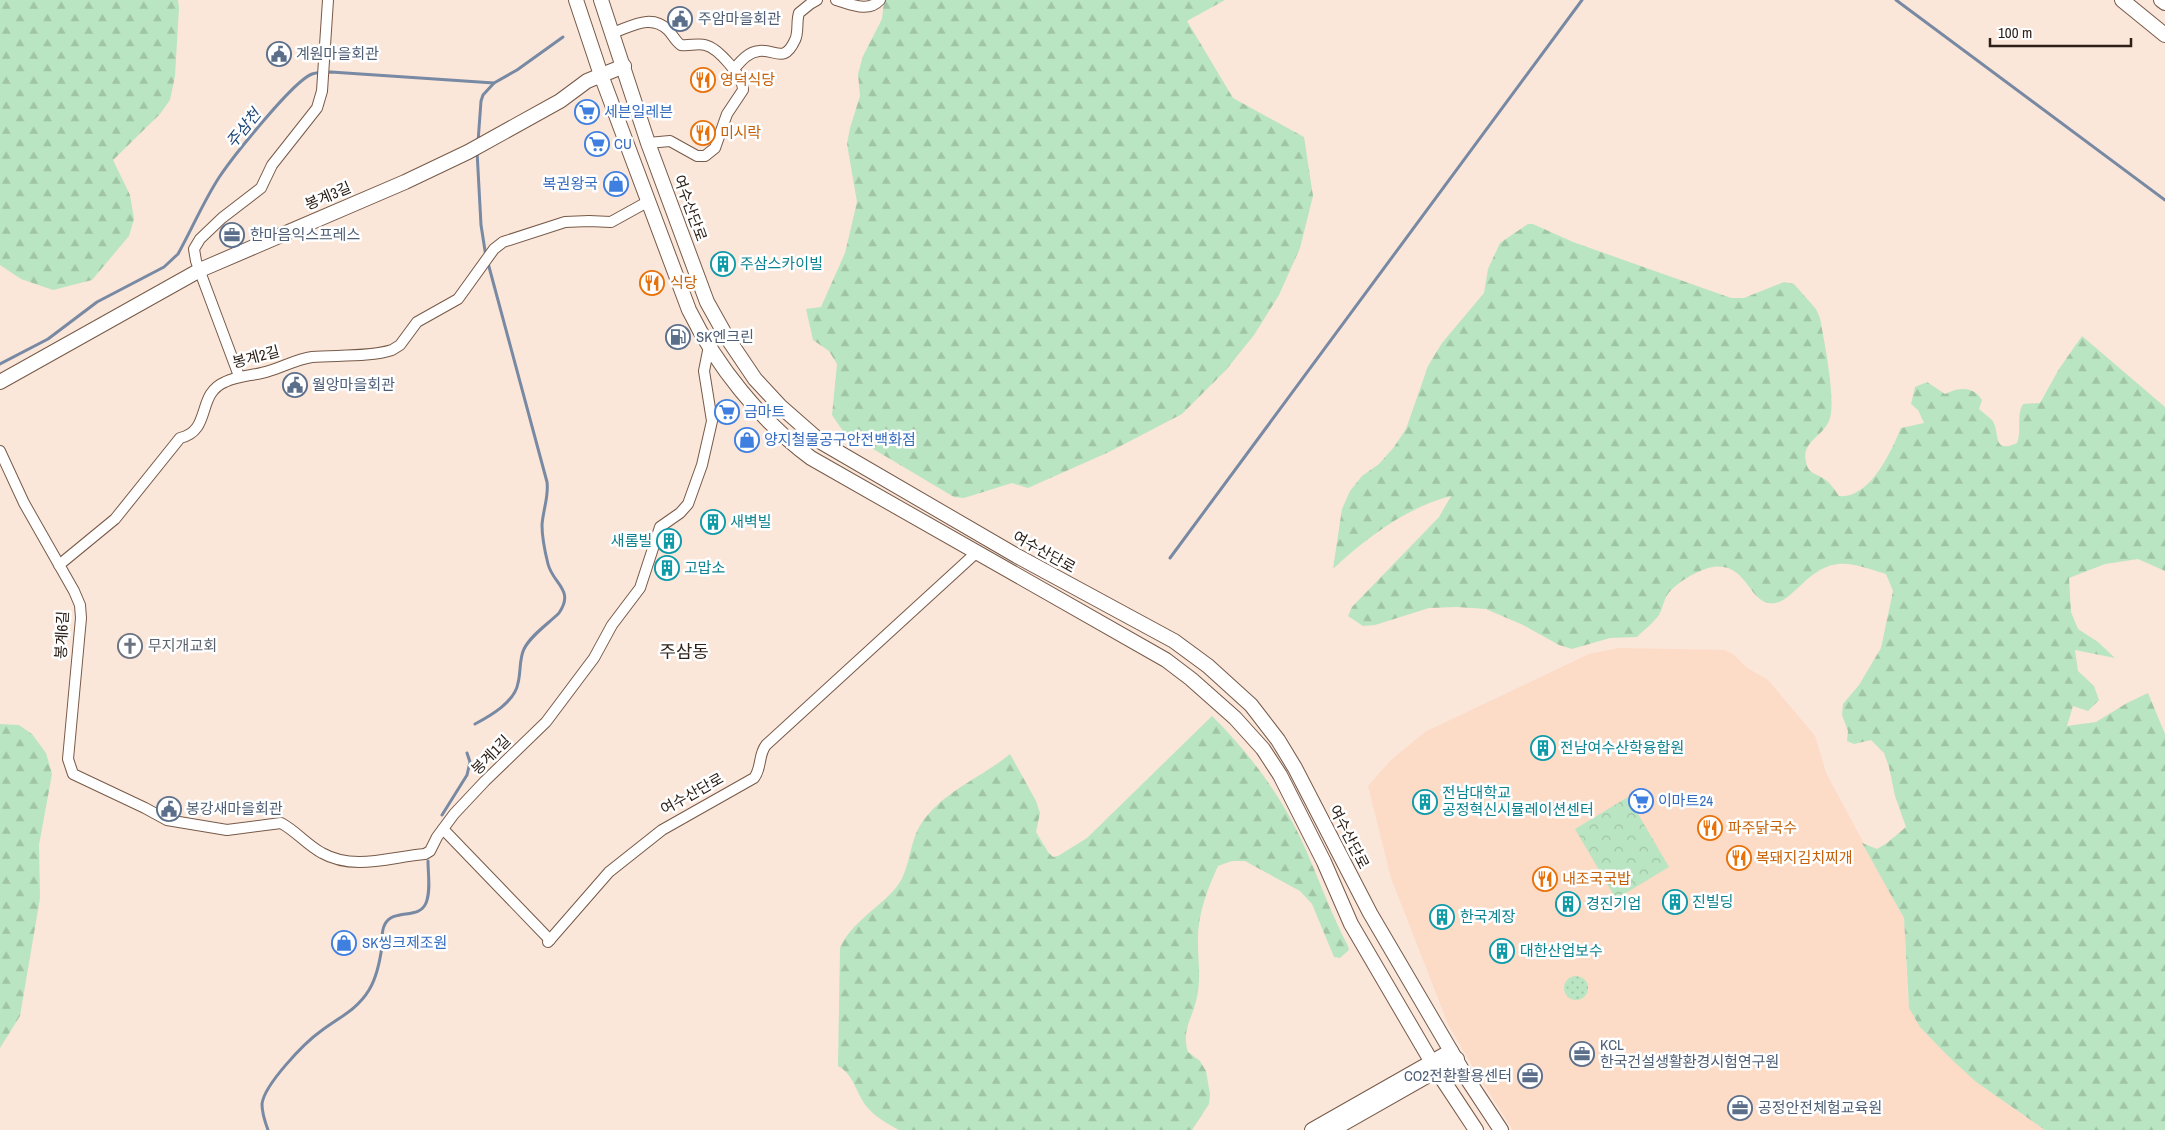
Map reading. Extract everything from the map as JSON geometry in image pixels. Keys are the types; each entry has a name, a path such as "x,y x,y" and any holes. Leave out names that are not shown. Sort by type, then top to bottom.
{"street":[{"path":"239,376 194,257 195,246 222,218 261,188 272,165 317,108 322,83 328,0"},
{"path":"576,0 601,74 684,298 709,346 727,373 754,405 801,450 1166,660 1191,679 1235,718 1263,750 1280,775 1324,862 1351,924 1434,1066 1476,1130"},
{"name":"여수산단로","path":"601,0 648,143 707,302 745,366 768,394 820,442 1017,556 1174,641 1208,666 1251,705 1278,740 1296,768 1370,913 1501,1130"},
{"path":"734,69 752,52 763,51 781,55 786,53 796,38 799,13 818,0"},
{"path":"836,0 866,7 874,5 880,0"},
{"path":"2122,0 2165,35"},
{"path":"2161,0 2165,4"},
{"path":"612,34 646,21 654,21 668,30 678,43 684,45 707,45 734,69 742,84 743,90 727,114 713,150 705,156 699,157 670,141 648,143"},
{"path":"601,74 624,66"},
{"name":"봉계3길","path":"200,270 405,182 468,152 560,101 587,81 601,74"},
{"name":"봉계2길","path":"59,565 113,521 180,438 192,434 202,419 212,390 239,376 269,371 304,358 392,350 400,345 417,322 458,299 494,249 503,242 560,223 589,220 611,222 649,201"},
{"path":"0,382 200,270"},
{"path":"709,346 726,336"},
{"name":"봉계1길","path":"76,776 167,820 227,830 281,823 324,854 348,862 366,863 427,853 443,829 485,781 546,722 594,658 612,625 640,588 660,527 680,513 688,504 703,460 712,421 704,376 709,346"},
{"name":"봉계6길","path":"0,451 24,503 78,599 81,611 68,759 70,770 76,776"},
{"name":"여수산단로","path":"443,829 549,941 616,866 662,830 754,778 758,772 760,754 766,745 977,552"},
{"path":"1312,1130 1454,1055"},
{"path":"1332,1130 1434,1066"}],"shaded area":[{"path":"1619,648 1724,650 1733,654 1747,668 1768,680 1815,736 1826,773 1904,918 1908,1001 1976,1082 2045,1130 1513,1130 1448,1024 1391,878 1368,786 1391,760 1425,732 1589,654"}],"green space":[{"path":"0,0 178,0 175,76 170,100 160,114 113,160 130,195 134,219 129,236 92,280 53,290 21,279 0,265"},
{"path":"884,0 1225,0 1187,21 1233,98 1304,137 1313,196 1300,248 1279,295 1254,335 1226,370 1182,414 1109,452 1028,488 1012,483 964,498 954,497 843,431 832,415 837,364 829,351 813,340 806,309 821,307 845,253 857,202 847,144 860,96 858,74 863,56 882,19"},
{"path":"1528,224 1533,224 1573,242 1731,298 1744,298 1784,282 1794,284 1816,309 1820,318 1832,400 1829,421 1806,449 1806,462 1809,469 1827,481 1839,496 1850,495 1870,482 1885,461 1901,428 1924,423 1918,410 1911,404 1915,387 1927,382 1945,394 1960,389 1974,392 1982,400 1979,409 1995,425 2000,444 2009,446 2017,443 2020,413 2023,404 2040,403 2059,369 2082,336 2165,407 2165,571 2138,559 2105,564 2069,578 2071,612 2078,629 2098,642 2115,658 2075,650 2078,671 2094,686 2099,700 2088,711 2073,706 2067,726 2096,722 2148,693 2165,734 2165,1130 2045,1130 1976,1082 1920,1027 1909,1008 1904,918 1862,843 1877,849 1906,827 1895,796 1884,753 1871,740 1854,744 1847,741 1848,731 1842,715 1843,704 1859,685 1881,648 1893,591 1886,574 1850,564 1831,565 1811,576 1782,601 1766,603 1759,599 1734,571 1725,567 1707,568 1674,587 1666,597 1659,615 1637,637 1610,638 1572,649 1559,645 1523,625 1486,609 1429,608 1375,625 1363,626 1348,616 1352,607 1439,517 1451,496 1419,508 1388,525 1359,546 1333,569 1342,509 1350,491 1362,476 1379,464 1406,429 1428,366 1442,343 1484,293 1488,269 1500,243"},
{"path":"1212,716 1250,758 1282,804 1300,837 1349,950 1340,958 1334,957 1312,904 1300,891 1245,861 1232,861 1218,866 1207,894 1199,923 1198,990 1188,1024 1186,1044 1188,1052 1200,1061 1206,1071 1210,1094 1209,1104 1192,1130 899,1130 874,1114 863,1102 848,1074 838,1066 840,948 857,924 900,883 917,832 930,813 951,794 1010,754 1036,801 1040,813 1036,832 1048,852 1053,857 1058,856 1087,838"},
{"path":"0,724 19,725 32,734 46,753 52,774 39,845 40,898 20,1016 0,1048"},
{"path":"1628,797 1669,867 1616,899 1575,829"},
{"path":"1576,976 1581,977 1587,983 1587,993 1581,999 1576,1000 1571,999 1565,993 1564,988 1565,983 1571,977"}],"waterway":[{"path":"1170,558 1582,0"},
{"path":"1896,0 2165,200"},
{"name":"주삼천","path":"0,364 48,339 97,302 164,267 178,254 209,195 227,166 278,104 291,90 312,74 331,72 494,83 517,70 563,37"},
{"path":"478,142 481,101 483,95 494,83"},
{"path":"477,151 481,225 486,257"},
{"path":"475,724 501,708 512,696 518,683 521,657 524,649 535,634 559,613 565,598 547,559 542,525 547,482 488,263"},
{"path":"442,815 467,775 470,762 467,753"},
{"path":"268,1130 263,1114 262,1104 264,1096 277,1076 305,1045 353,1008 364,997 372,985 378,969 382,946 382,932 385,924 394,916 418,911 426,903 429,888 428,861"}],"place":[{"name":"주암마을회관","path":"680,19"},
{"name":"계원마을회관","path":"279,54"},
{"name":"영덕식당","path":"703,80"},
{"name":"세븐일레븐","path":"587,112"},
{"name":"미시락","path":"703,133"},
{"name":"CU","path":"597,144"},
{"name":"복권왕국","path":"616,184"},
{"name":"한마음익스프레스","path":"232,235"},
{"name":"주삼스카이빌","path":"723,264"},
{"name":"식당","path":"652,283"},
{"name":"SK엔크린","path":"678,337"},
{"name":"월앙마을회관","path":"295,385"},
{"name":"금마트","path":"727,412"},
{"name":"양지철물공구안전백화점","path":"747,440"},
{"name":"새벽빌","path":"713,522"},
{"name":"새롬빌","path":"669,541"},
{"name":"고맙소","path":"667,568"},
{"name":"무지개교회","path":"130,646"},
{"name":"전남여수산학융합원","path":"1543,748"},
{"name":"이마트24","path":"1641,801"},
{"name":"전남대학교 공정혁신시뮬레이션센터","path":"1425,802"},
{"name":"봉강새마을회관","path":"169,809"},
{"name":"파주닭국수","path":"1710,828"},
{"name":"복돼지김치찌개","path":"1739,858"},
{"name":"내조국국밥","path":"1545,879"},
{"name":"진빌딩","path":"1675,902"},
{"name":"경진기업","path":"1568,904"},
{"name":"한국계장","path":"1442,917"},
{"name":"SK씽크제조원","path":"344,943"},
{"name":"대한산업보수","path":"1502,951"},
{"name":"KCL 한국건설생활환경시험연구원","path":"1582,1054"},
{"name":"CO2전환활용센터","path":"1530,1076"},
{"name":"공정안전체험교육원","path":"1740,1108"}],"district":[{"name":"주삼동","path":"684,652"}]}
